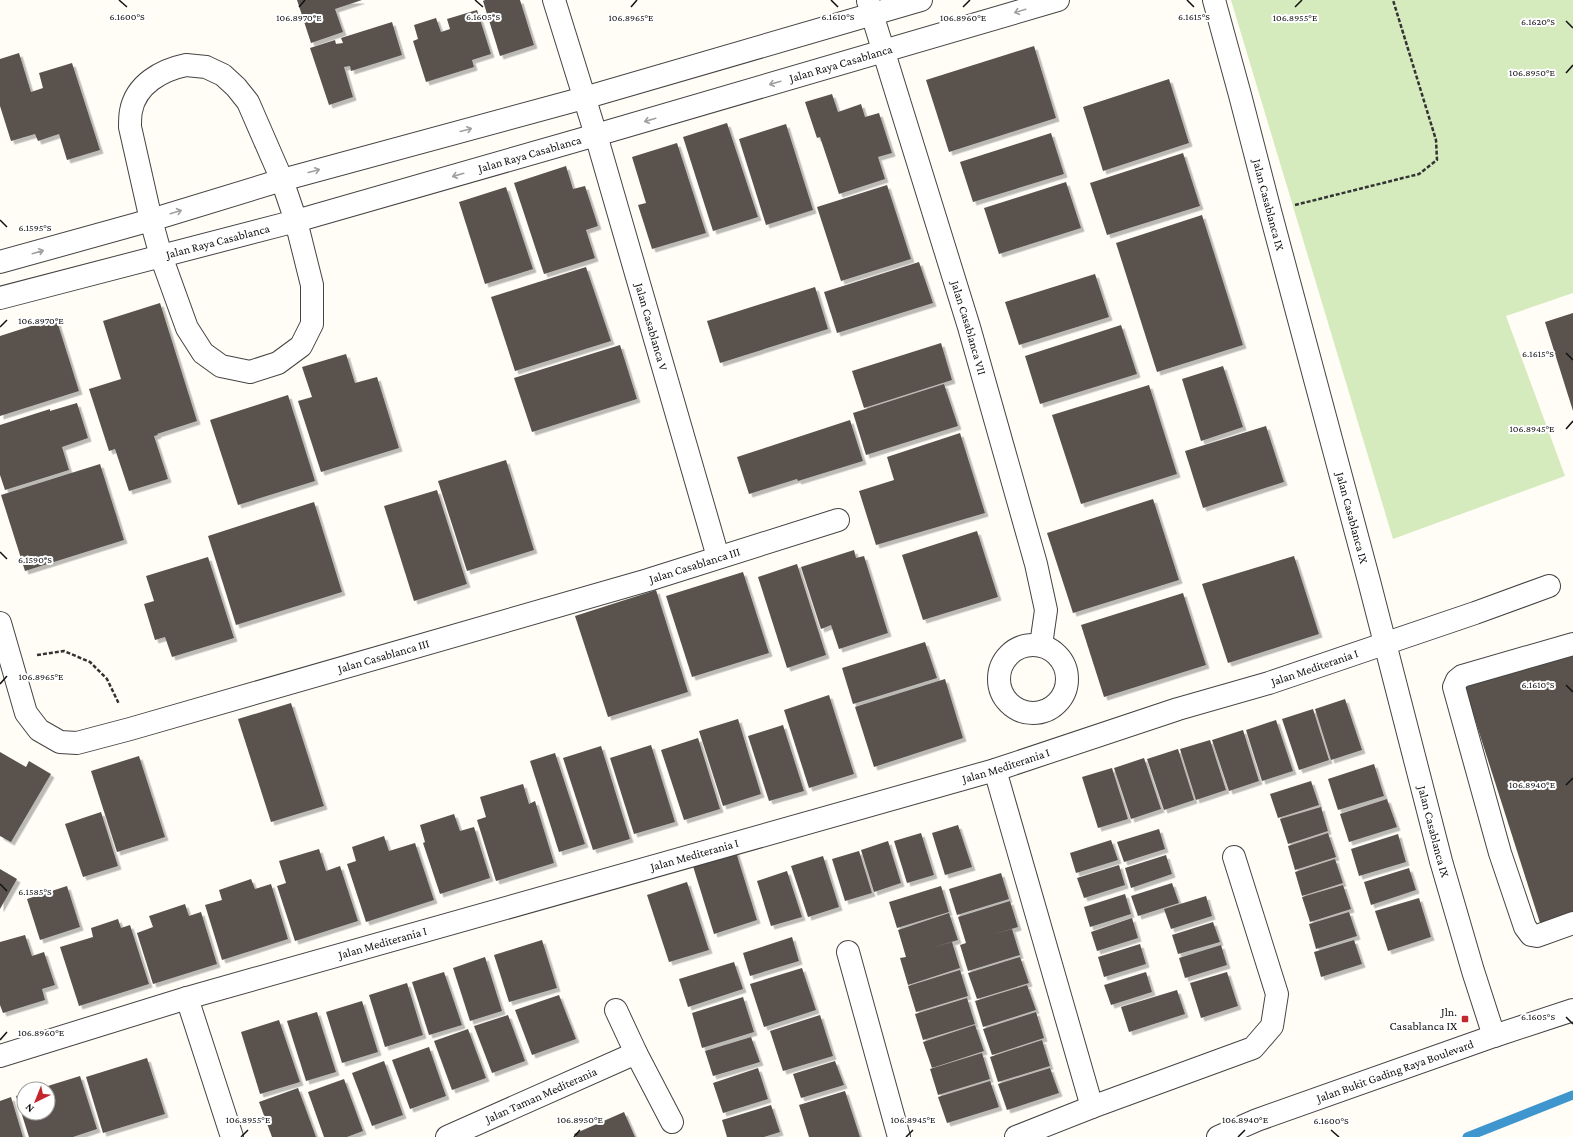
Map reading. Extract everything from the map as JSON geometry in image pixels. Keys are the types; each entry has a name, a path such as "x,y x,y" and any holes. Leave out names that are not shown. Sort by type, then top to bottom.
{"street":[{"name":"Jalan Casablanca V","path":"554,0 596,135 718,557"},
{"path":"0,262 150,220 282,180 584,98 870,7 921,0"},
{"name":"Jalan Raya Casablanca","path":"0,298 296,221 884,52 1058,0"},
{"name":"Jalan Casablanca IX","path":"1214,0 1386,644 1441,861 1473,971 1494,1036"},
{"name":"Jalan Casablanca VII","path":"870,7 969,327 1036,564 1046,610 1041,645"},
{"path":"186,65 206,67 223,75 236,87 248,102 282,180 296,221 312,285 312,324 301,346 278,364 250,372 221,366 203,353 187,328 161,256 150,220 130,127 130,111 135,99 144,86 160,74 174,68 186,65"},
{"name":"Jalan Casablanca III","path":"0,623 26,713 39,730 60,742 77,743 648,580 838,520"},
{"name":"Jalan Mediterania I","path":"0,1056 187,998 995,770 1178,709 1269,683 1386,644 1549,586"},
{"path":"1573,644 1462,676 1457,680 1454,688 1500,853 1526,927 1531,935 1538,936 1573,923"},
{"path":"995,770 1092,1107"},
{"path":"1016,1137 1092,1107 1253,1048 1272,1026 1277,994 1234,856"},
{"path":"848,952 899,1137"},
{"path":"187,998 232,1137"},
{"path":"616,1010 636,1053 672,1122"},
{"name":"Jalan Bukit Gading Raya Boulevard","path":"1218,1137 1257,1120 1494,1036 1573,1010"},
{"name":"Jalan Taman Mediterania","path":"447,1137 636,1053"}],"path":[{"path":"1270,211 1420,174 1437,160 1436,140 1393,0"},
{"path":"12,663 37,655 64,651 90,662 107,679 130,729"}],"green space":[{"path":"1231,0 1573,0 1573,293 1506,316 1565,476 1393,539"}],"building":[{"path":"297,0 362,0 335,9 343,32 311,43"},
{"path":"520,0 534,45 500,56 483,1"},
{"path":"477,10 491,54 472,60 474,67 426,82 413,41 418,39 414,25 436,18 441,32 450,29 447,19"},
{"path":"392,22 402,55 351,71 350,66 344,67 353,97 329,105 310,48 335,40 336,44 343,43 341,38"},
{"path":"1034,46 1056,118 949,152 926,80"},
{"path":"19,53 31,92 43,88 39,73 72,63 100,150 67,160 59,134 38,141 35,134 11,141 0,106 0,59"},
{"path":"1169,79 1189,143 1103,171 1083,107"},
{"path":"832,94 838,112 861,104 865,117 879,113 892,153 878,157 885,179 839,194 820,137 817,138 805,102"},
{"path":"727,123 758,217 713,231 683,137"},
{"path":"786,124 813,210 766,225 739,139"},
{"path":"1051,133 1064,174 973,202 960,162"},
{"path":"677,143 706,233 652,249 638,205 646,203 632,157"},
{"path":"1183,153 1200,206 1107,235 1090,183"},
{"path":"566,166 573,189 585,186 598,226 586,230 595,258 544,274 514,183"},
{"path":"1066,182 1081,228 999,254 984,208"},
{"path":"887,185 911,259 841,281 817,207"},
{"path":"506,187 533,269 485,284 459,202"},
{"path":"1202,215 1243,345 1157,372 1116,243"},
{"path":"919,262 933,303 837,333 824,292"},
{"path":"586,267 611,341 515,371 491,297"},
{"path":"1095,274 1109,317 1019,345 1005,302"},
{"path":"815,287 828,329 720,363 707,321"},
{"path":"160,303 197,421 154,436 168,479 129,491 115,449 109,451 89,389 121,379 103,321"},
{"path":"1573,313 1573,411 1545,322"},
{"path":"56,318 79,391 0,416 0,336"},
{"path":"1121,325 1137,374 1040,404 1025,356"},
{"path":"941,343 952,380 864,408 852,371"},
{"path":"620,345 637,399 532,432 514,378"},
{"path":"346,354 355,383 377,377 399,448 321,472 298,401 312,397 302,367"},
{"path":"1223,366 1243,427 1201,441 1182,379"},
{"path":"944,384 958,426 866,455 853,413"},
{"path":"1149,385 1177,474 1081,504 1052,415"},
{"path":"288,395 315,481 238,505 210,420"},
{"path":"77,403 88,438 62,447 69,470 5,490 0,475 0,425 50,409 50,411"},
{"path":"850,420 863,461 749,494 737,457"},
{"path":"1266,426 1284,482 1203,508 1185,451"},
{"path":"960,433 985,513 876,545 859,491 894,480 887,457"},
{"path":"506,460 534,550 467,571 438,481"},
{"path":"100,464 124,540 25,571 1,495"},
{"path":"437,490 467,584 414,601 384,506"},
{"path":"1153,499 1179,580 1073,613 1047,533"},
{"path":"314,502 342,592 236,625 208,536"},
{"path":"977,531 998,597 923,620 902,555"},
{"path":"854,550 856,558 864,556 888,633 839,649 831,625 821,629 801,567"},
{"path":"1294,556 1319,634 1228,663 1202,584"},
{"path":"208,557 234,638 172,657 165,637 155,640 144,604 154,601 146,576"},
{"path":"797,564 826,655 787,668 758,577"},
{"path":"743,572 769,653 692,677 666,596"},
{"path":"656,590 688,692 608,717 575,616"},
{"path":"1183,593 1206,665 1104,697 1081,625"},
{"path":"925,642 937,678 853,704 842,668"},
{"path":"1573,648 1573,915 1541,926 1463,682"},
{"path":"945,679 963,738 874,767 855,707"},
{"path":"829,695 854,774 809,788 784,710"},
{"path":"1345,699 1362,750 1331,760 1315,709"},
{"path":"291,703 324,806 271,822 238,719"},
{"path":"1313,709 1329,760 1299,770 1282,719"},
{"path":"738,719 761,794 723,806 699,731"},
{"path":"1276,720 1293,771 1262,781 1246,730"},
{"path":"783,725 804,791 769,801 748,736"},
{"path":"1243,730 1259,781 1229,791 1212,740"},
{"path":"698,738 720,809 684,820 661,750"},
{"path":"1210,740 1226,790 1196,800 1180,749"},
{"path":"651,745 675,822 634,834 610,758"},
{"path":"601,746 630,839 593,850 563,758"},
{"path":"1178,749 1194,800 1164,810 1147,759"},
{"path":"0,752 26,767 29,761 51,774 11,842 0,836"},
{"path":"555,753 585,844 559,852 530,761"},
{"path":"139,756 165,837 117,852 91,771"},
{"path":"1144,758 1161,809 1131,819 1114,768"},
{"path":"1374,764 1384,796 1338,810 1328,779"},
{"path":"1112,768 1128,819 1098,828 1082,777"},
{"path":"1311,781 1319,805 1278,818 1270,794"},
{"path":"523,784 529,804 535,801 554,863 496,881 477,820 486,817 480,797"},
{"path":"1387,799 1397,827 1349,842 1340,814"},
{"path":"1321,807 1328,831 1288,844 1280,819"},
{"path":"101,812 118,866 83,877 65,824"},
{"path":"454,814 460,831 474,827 490,878 440,894 423,843 425,842 420,825"},
{"path":"958,825 972,867 945,875 932,833"},
{"path":"1159,829 1165,849 1124,862 1117,842"},
{"path":"921,833 934,875 907,883 894,841"},
{"path":"1328,833 1336,857 1295,870 1288,846"},
{"path":"1398,834 1406,862 1359,876 1351,849"},
{"path":"384,836 389,851 415,843 434,900 366,922 347,864 356,861 352,847"},
{"path":"1111,840 1118,860 1076,873 1070,853"},
{"path":"888,841 901,883 874,892 861,850"},
{"path":"319,849 326,871 340,866 358,921 295,941 277,886 286,883 279,861"},
{"path":"735,849 757,920 714,934 692,863"},
{"path":"859,851 872,893 845,901 832,859"},
{"path":"1166,855 1172,874 1131,888 1125,868"},
{"path":"823,856 839,907 808,917 791,866"},
{"path":"1335,859 1343,883 1302,896 1295,872"},
{"path":"1119,865 1125,885 1084,898 1077,878"},
{"path":"1409,868 1416,890 1371,905 1364,882"},
{"path":"0,869 17,879 0,909"},
{"path":"787,871 802,917 771,926 757,881"},
{"path":"1001,873 1009,899 957,915 949,889"},
{"path":"251,879 255,889 271,884 288,939 222,960 205,905 222,900 219,890"},
{"path":"687,882 709,950 669,962 647,895"},
{"path":"1172,883 1179,903 1138,916 1131,896"},
{"path":"1343,885 1351,909 1310,922 1302,897"},
{"path":"67,886 80,927 40,940 27,899"},
{"path":"941,886 949,912 897,928 889,902"},
{"path":"1125,894 1131,914 1090,927 1084,907"},
{"path":"1206,896 1212,916 1171,929 1164,909"},
{"path":"1419,898 1431,937 1388,951 1375,911"},
{"path":"1010,901 1018,927 991,935 1012,929 1020,955 968,971 960,945 966,943 958,917"},
{"path":"185,904 189,916 201,912 217,964 153,984 137,933 153,927 149,916"},
{"path":"1349,912 1357,936 1316,949 1309,924"},
{"path":"949,913 958,940 931,948 952,942 960,968 908,985 900,958 906,957 898,930"},
{"path":"1132,918 1138,938 1097,951 1091,932"},
{"path":"118,919 121,928 130,925 149,984 79,1006 60,947 93,937 91,928"},
{"path":"1213,922 1220,942 1178,954 1172,935"},
{"path":"25,935 32,956 44,952 55,985 42,989 45,1000 3,1013 0,1005 0,942"},
{"path":"792,937 799,961 750,976 743,953"},
{"path":"542,940 557,988 509,1002 494,955"},
{"path":"1354,940 1362,964 1321,977 1314,952"},
{"path":"1140,944 1146,964 1104,977 1098,957"},
{"path":"1221,945 1227,965 1185,978 1179,958"},
{"path":"485,957 502,1011 470,1021 453,968"},
{"path":"1020,957 1029,983 977,999 968,973"},
{"path":"734,962 743,989 688,1007 679,979"},
{"path":"802,968 816,1010 764,1027 750,984"},
{"path":"960,970 968,996 916,1012 908,986"},
{"path":"444,972 462,1025 429,1035 412,982"},
{"path":"1146,972 1152,992 1111,1005 1104,985"},
{"path":"1227,972 1238,1006 1201,1018 1190,983"},
{"path":"407,983 423,1035 385,1047 369,995"},
{"path":"1027,985 1036,1010 983,1027 975,1001"},
{"path":"1177,990 1185,1014 1129,1032 1121,1007"},
{"path":"559,995 576,1039 532,1055 515,1010"},
{"path":"743,997 754,1032 702,1048 692,1013"},
{"path":"967,998 975,1024 923,1040 915,1014"},
{"path":"362,1001 378,1052 342,1063 326,1012"},
{"path":"317,1012 336,1072 306,1081 287,1021"},
{"path":"1036,1012 1044,1038 992,1055 983,1029"},
{"path":"508,1015 525,1061 492,1073 474,1026"},
{"path":"820,1015 833,1056 783,1071 770,1031"},
{"path":"279,1020 300,1082 260,1094 241,1032"},
{"path":"975,1025 984,1051 932,1068 923,1042"},
{"path":"468,1029 486,1078 452,1090 434,1041"},
{"path":"751,1037 760,1062 713,1076 705,1051"},
{"path":"1042,1040 1050,1066 998,1082 990,1057"},
{"path":"429,1047 446,1096 410,1109 392,1060"},
{"path":"982,1053 990,1079 938,1095 930,1069"},
{"path":"147,1058 165,1114 103,1133 86,1077"},
{"path":"384,1061 403,1115 372,1126 352,1073"},
{"path":"835,1061 844,1085 801,1098 793,1074"},
{"path":"758,1068 768,1099 723,1113 713,1083"},
{"path":"1050,1068 1059,1093 1007,1110 998,1084"},
{"path":"80,1076 97,1129 73,1137 29,1137 24,1121 56,1121 56,1083"},
{"path":"344,1079 363,1131 347,1137 324,1137 308,1092"},
{"path":"990,1081 999,1107 947,1123 938,1097"},
{"path":"298,1088 316,1137 272,1137 259,1102"},
{"path":"845,1091 860,1137 809,1137 799,1105"},
{"path":"11,1097 16,1114 16,1121 18,1121 23,1137 0,1137 0,1101"},
{"path":"771,1105 780,1132 764,1137 727,1137 722,1120"},
{"path":"624,1112 635,1137 576,1137 574,1134"}],"waterway":[{"path":"1467,1137 1573,1095"}],"place":[{"name":"Jln. Casablanca IX","path":"1465,1019"}]}
